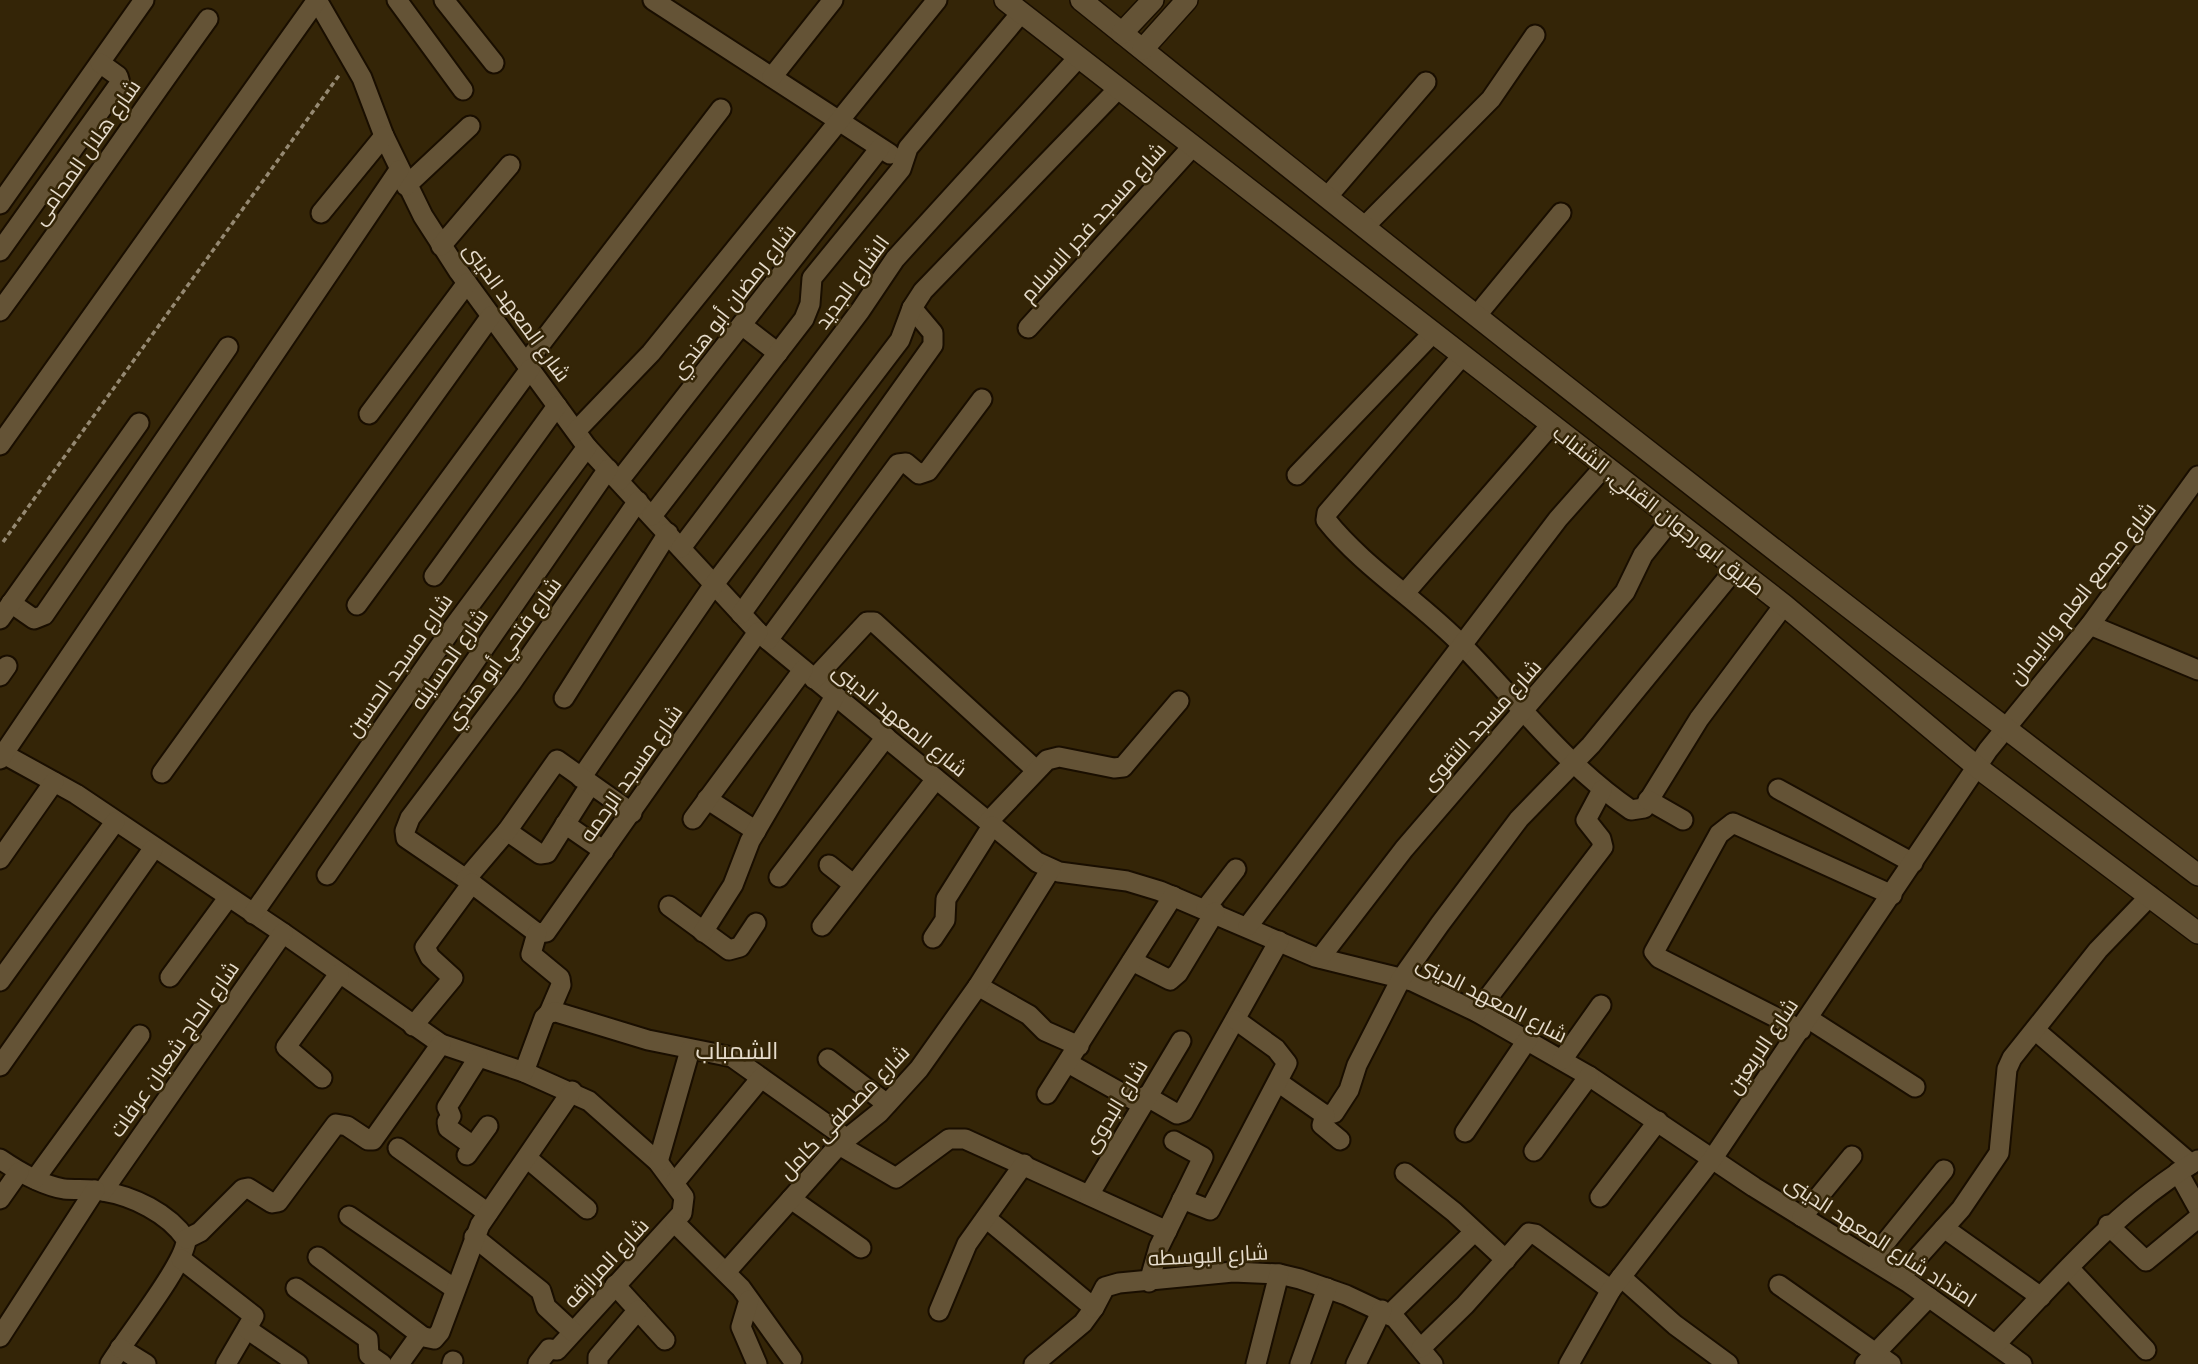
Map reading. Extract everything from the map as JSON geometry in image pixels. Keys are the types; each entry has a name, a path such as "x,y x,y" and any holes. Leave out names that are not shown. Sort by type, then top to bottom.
{"street":[{"path":"0,204 144,0"},
{"path":"0,446 317,0"},
{"name":"شارع المعهد الدينى","path":"317,0 352,58 380,118 384,136 403,178 441,246 491,316 582,439 741,614 808,674 1037,862 1051,869 1087,878 1127,881 1210,910 1320,958 1402,979 1477,1012 1528,1039 1713,1158"},
{"path":"397,0 463,90"},
{"path":"444,0 494,63"},
{"path":"653,0 904,165"},
{"path":"772,77 833,0"},
{"name":"شارع مسجد الحسين","path":"253,914 582,439 937,0"},
{"name":"طريق ابو رجوان القبلي, الشنباب","path":"1081,0 1477,315 1992,745 2150,895 2198,933"},
{"path":"1122,33 1153,0"},
{"path":"1143,49 1187,0"},
{"path":"652,516 808,311 812,278 904,165 908,148 1013,6"},
{"name":"طريق ابو رجوان القبلي, الشنباب","path":"1013,6 1550,426 1784,605 1992,745 2198,875"},
{"name":"شارع هلال المحامى","path":"0,311 91,188 119,142 208,19"},
{"path":"1365,226 1491,99 1535,35"},
{"name":"الشارع الجديد","path":"681,548 860,311 895,259 1079,58"},
{"path":"0,251 120,83 118,76 100,63"},
{"path":"1328,196 1426,82"},
{"path":"507,831 544,855 565,824 586,781 715,583 900,340 912,308 923,291 1118,89"},
{"path":"357,605 528,366 721,109"},
{"path":"470,126 403,178 1,755 54,782 115,822 283,933 441,1044 572,1091 604,1112 658,1162 675,1182 761,1077"},
{"path":"321,213 384,136"},
{"name":"شارع مسجد فجر الاسلام","path":"1028,328 1192,147"},
{"name":"شارع رمضان أبو هندي","path":"614,475 743,326 880,148"},
{"path":"441,246 510,165"},
{"path":"1477,315 1561,213"},
{"path":"369,414 467,283"},
{"path":"741,614 933,345 933,333 912,308"},
{"path":"162,773 491,316"},
{"path":"743,326 778,353"},
{"path":"1297,475 1433,333"},
{"path":"139,423 6,611 34,619 44,615 228,347"},
{"path":"1462,356 1327,513 1326,520 1463,645 1522,713 1602,790 1636,811 1644,808 1699,719 1784,605"},
{"name":"شارع مسجد الرحمه","path":"537,933 546,933 763,636 898,464 906,463 919,474 928,471 982,399"},
{"path":"434,576 557,406"},
{"path":"1405,593 1550,426"},
{"path":"1248,926 1558,519 1604,467"},
{"name":"شارع الحساينه","path":"327,875 614,475"},
{"name":"شارع مجمع العلم والايمان","path":"1992,745 2090,625 2198,475"},
{"name":"شارع فتحي أبو هندي","path":"469,881 412,844 405,831 410,818 512,682 638,501"},
{"name":"شارع مسجد التقوى","path":"1320,958 1404,849 1625,592 1643,555 1671,520"},
{"path":"564,698 668,533"},
{"path":"1278,1082 1325,1115 1334,1113 1349,1090 1357,1065 1402,979 1519,819 1591,745 1735,569"},
{"path":"693,819 808,674 867,622 879,624 1036,770"},
{"path":"2090,625 2198,670"},
{"path":"703,932 733,885 756,831 835,696"},
{"path":"933,939 945,920 946,900 990,824 1036,770 1047,760 1059,757 1114,768 1123,767 1179,701"},
{"path":"779,877 886,737"},
{"name":"شارع الاربعين","path":"1569,1364 1616,1284 1713,1158 1992,745"},
{"path":"413,1026 453,978 430,957 425,947 555,761 632,813"},
{"path":"822,926 936,779"},
{"path":"0,859 54,782"},
{"path":"1778,789 1913,863"},
{"path":"1477,1012 1603,846 1601,839 1586,821 1602,790"},
{"path":"707,799 756,831"},
{"path":"1648,800 1683,820"},
{"path":"0,981 115,822"},
{"path":"1892,895 1732,823 1719,834 1654,952 1659,958 1805,1024 1915,1087"},
{"path":"565,824 604,851"},
{"path":"0,1066 153,849"},
{"path":"829,865 853,884"},
{"name":"شارع مصطفى كامل","path":"726,1272 842,1142 887,1104 938,1045 1051,869"},
{"path":"1132,961 1170,980 1178,974 1210,910 1236,869"},
{"path":"469,881 537,933 531,954 560,978 561,985 549,1013 544,1018 524,1072"},
{"path":"1900,1277 1976,1190 1999,1153 2007,1069 2098,950 2150,895"},
{"path":"1047,1094 1173,896"},
{"path":"170,977 228,898"},
{"path":"669,906 729,950 740,947 756,923"},
{"name":"شارع الحاج شعبان عرفات","path":"0,1337 99,1191 283,933"},
{"path":"978,986 1029,1015 1073,1054 1144,1100 1177,1114 1183,1112 1279,940"},
{"path":"321,1078 286,1047 339,974"},
{"path":"1562,1060 1601,1005"},
{"path":"549,1013 732,1057 842,1142 896,1178 941,1144 956,1137 1024,1164 1167,1231"},
{"path":"1182,1199 1210,1210 1225,1176 1287,1063 1284,1056 1236,1020"},
{"path":"2035,1030 2189,1165 2198,1208"},
{"path":"0,1199 27,1175 140,1035"},
{"path":"1465,1132 1528,1039"},
{"name":"شارع البدوى","path":"1089,1195 1181,1041"},
{"path":"186,1239 200,1232 243,1189 248,1188 272,1203 278,1202 336,1124 347,1126 368,1140 373,1140 441,1044"},
{"path":"658,1162 690,1049"},
{"path":"478,1058 447,1107 452,1116 447,1122 448,1128 470,1151 488,1126"},
{"path":"828,1059 887,1104"},
{"path":"1534,1151 1589,1076"},
{"path":"318,1257 422,1336 429,1339 437,1337 474,1237 572,1091"},
{"path":"1325,1115 1322,1125 1340,1140"},
{"path":"1600,1197 1658,1121"},
{"path":"1149,1282 1167,1231 1203,1156 1174,1141"},
{"path":"398,1148 488,1213"},
{"path":"1802,1217 1852,1156"},
{"path":"527,1157 587,1209"},
{"name":"امتداد شارع المعهد الدينى","path":"1713,1158 1900,1277 2022,1364"},
{"path":"0,1159 27,1175 62,1188 99,1191 127,1197 159,1214 186,1239 186,1249 181,1259 115,1356 146,1364"},
{"path":"939,1311 958,1260 1024,1164"},
{"path":"1996,1344 2108,1225 2189,1165"},
{"path":"1872,1259 1944,1171"},
{"path":"1405,1173 1454,1212 1506,1260"},
{"name":"شارع المرازقه","path":"538,1363 549,1349 557,1350 675,1223 685,1203 675,1182"},
{"path":"791,1199 861,1248"},
{"path":"349,1216 455,1289"},
{"path":"986,1218 1094,1308 1078,1328 1034,1364"},
{"path":"2108,1225 2146,1261 2198,1218"},
{"path":"675,1223 726,1272 750,1300 792,1359"},
{"path":"1944,1228 2041,1297"},
{"path":"1356,1364 1385,1313 1474,1232"},
{"path":"1427,1356 1526,1235 1532,1233 1616,1284 1728,1364"},
{"path":"474,1237 541,1291 547,1307 573,1332"},
{"path":"181,1259 252,1312 253,1320 226,1364"},
{"path":"2068,1268 2146,1350"},
{"name":"شارع البوسطه","path":"1094,1308 1105,1287 1119,1283 1220,1273 1279,1274 1327,1288 1385,1313 1402,1325 1427,1356"},
{"path":"1256,1364 1279,1274"},
{"path":"615,1285 665,1340"},
{"path":"1779,1285 1877,1360 1904,1320 1929,1297"},
{"path":"296,1288 368,1339 369,1355 382,1364"},
{"path":"1300,1364 1327,1288"},
{"path":"750,1300 741,1327 757,1364"},
{"path":"598,1364 598,1357 639,1310"},
{"path":"247,1329 298,1364"},
{"path":"399,1364 416,1338 422,1336"}],"path":[{"path":"3,542 352,58"}],"district":[{"name":"الشمباب","path":"737,1050"}]}
